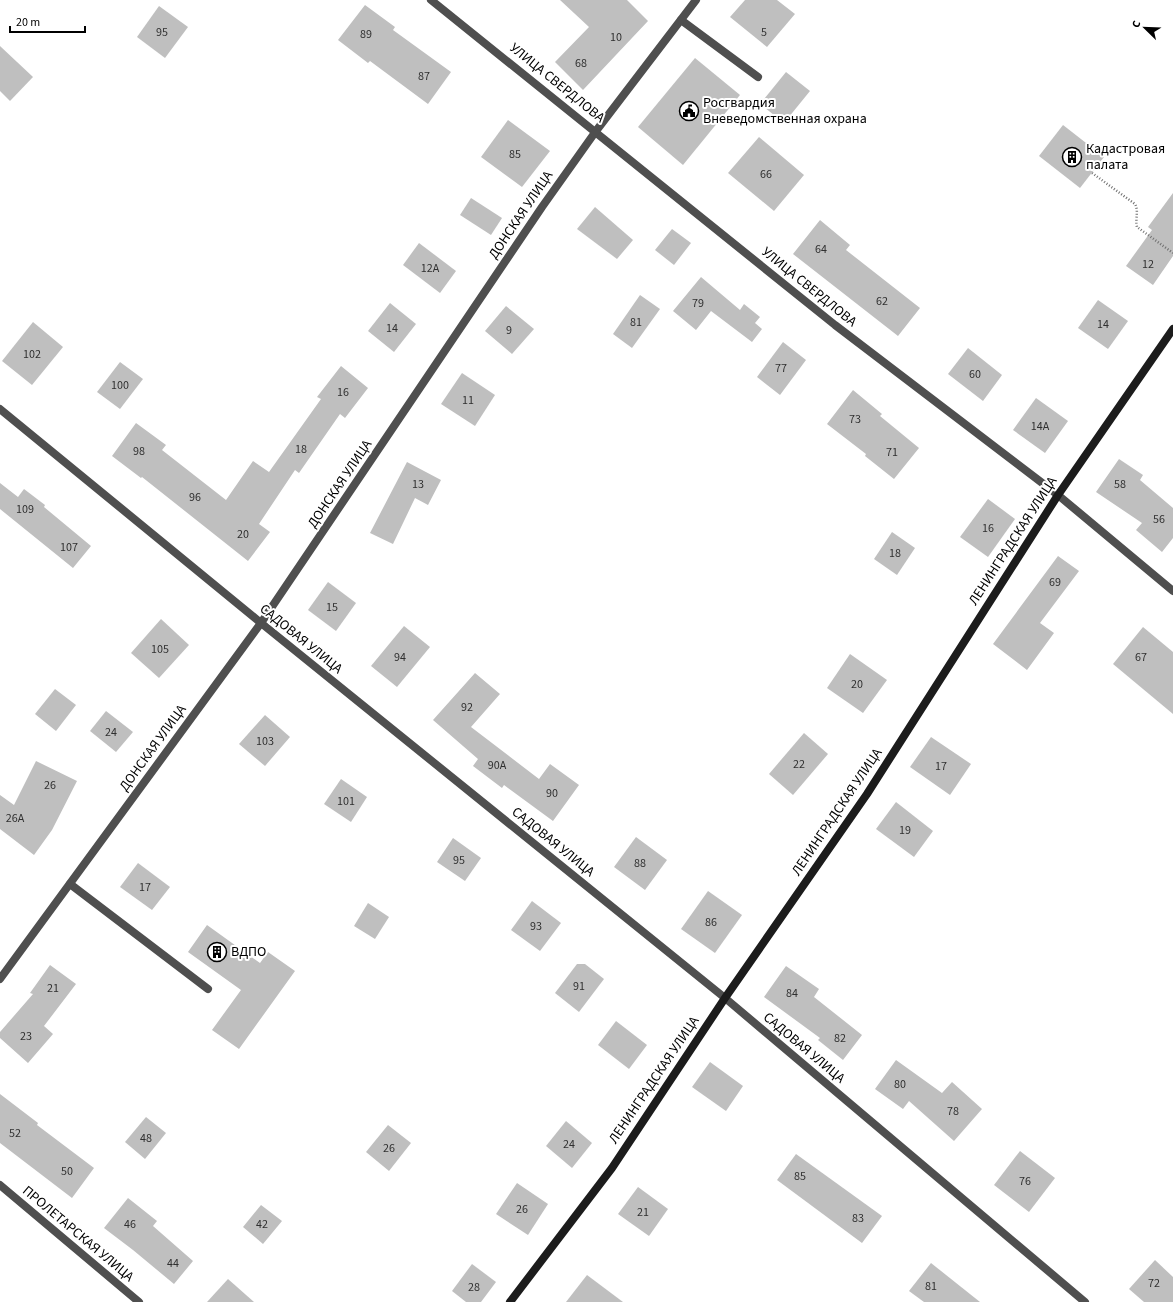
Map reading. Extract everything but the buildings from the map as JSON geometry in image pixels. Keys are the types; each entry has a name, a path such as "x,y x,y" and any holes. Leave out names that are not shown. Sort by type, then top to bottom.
{"street":[{"name":"УЛИЦА СВЕРДЛОВА","path":"431,0 596,131 835,325 1058,495 1173,591"},
{"name":"ДОНСКАЯ УЛИЦА","path":"0,979 261,623 542,207 596,131 696,0"},
{"path":"681,20 758,77"},
{"name":"ЛЕНИНГРАДСКАЯ УЛИЦА","path":"510,1302 612,1168 725,998 866,794 1058,495 1173,329"},
{"name":"САДОВАЯ УЛИЦА","path":"0,409 261,623 725,998 1085,1302"},
{"path":"70,884 208,988"},
{"name":"ПРОЛЕТАРСКАЯ УЛИЦА","path":"0,1185 139,1302"}],"path":[{"path":"1092,173 1136,204 1138,209 1135,220 1136,227 1173,253"}],"place":[{"name":"Росгвардия Вневедомственная охрана","path":"689,111"},
{"name":"Кадастровая палата","path":"1072,157"},
{"name":"ВДПО","path":"217,952"}]}
